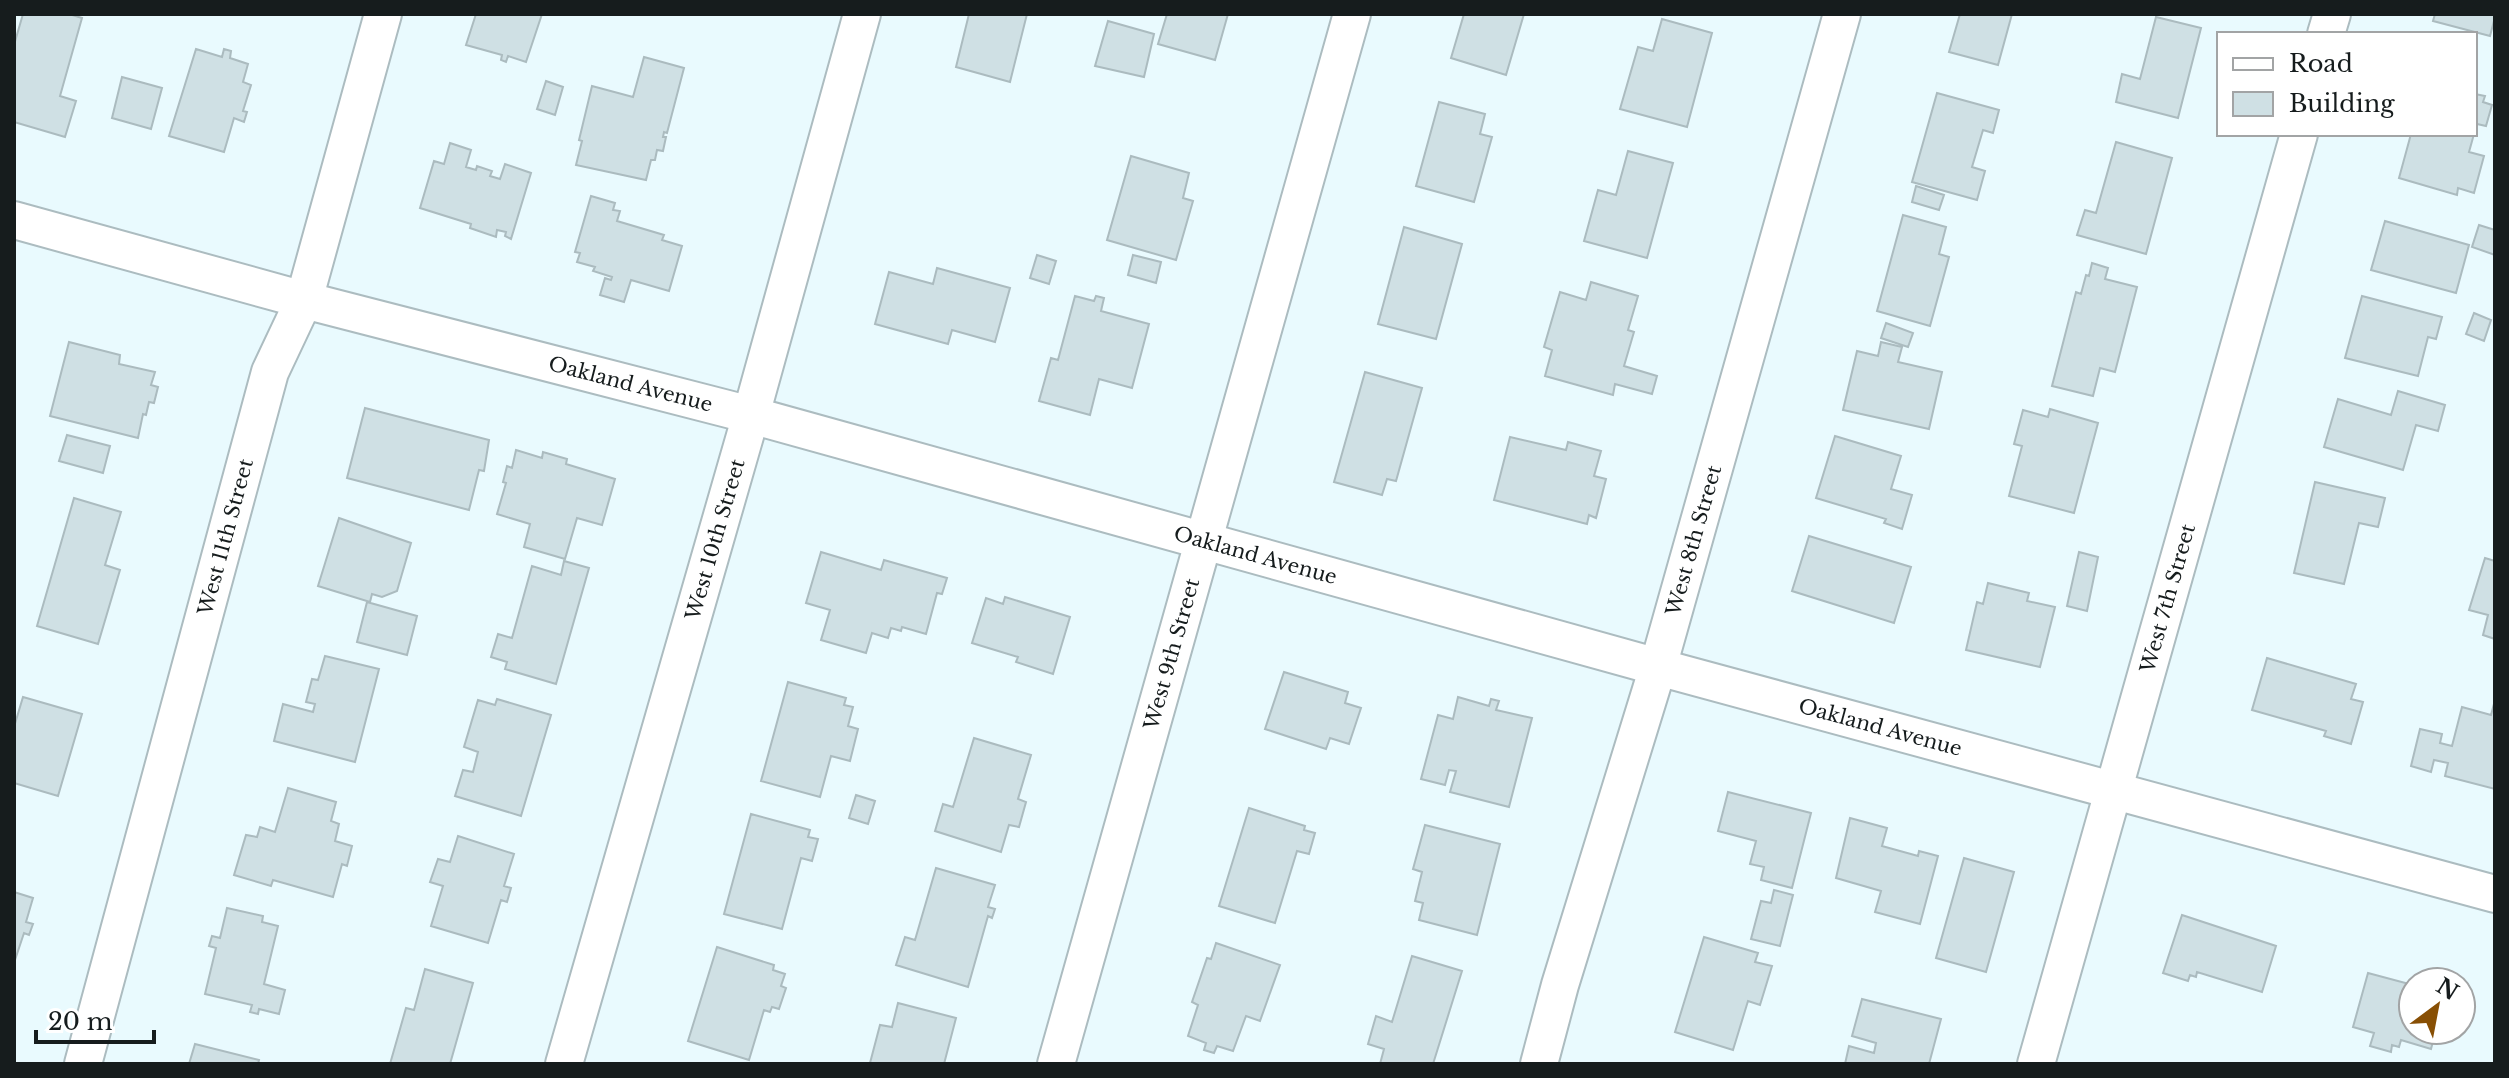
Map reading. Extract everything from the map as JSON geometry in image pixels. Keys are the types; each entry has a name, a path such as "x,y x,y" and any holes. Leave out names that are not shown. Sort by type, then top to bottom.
{"street":[{"name":"West 11th Street","path":"83,1064 270,372 304,300 383,14"},
{"name":"West 10th Street","path":"564,1064 751,415 862,14"},
{"name":"West 9th Street","path":"1056,1064 1352,14"},
{"name":"West 8th Street","path":"1539,1064 1560,985 1658,667 1842,14"},
{"name":"West 7th Street","path":"2036,1064 2298,136"},
{"name":"Oakland Avenue","path":"14,220 304,300 751,415 1658,667 2495,894"}],"building":[{"path":"23,14 69,14 82,18 60,96 76,101 65,137 14,122 14,45"},
{"path":"476,14 542,14 526,62 508,56 506,62 501,60 502,55 466,45"},
{"path":"969,14 1027,14 1010,82 956,67"},
{"path":"1167,14 1228,14 1215,60 1158,44"},
{"path":"1464,14 1524,14 1506,75 1451,58"},
{"path":"1960,14 2012,14 1998,65 1949,52"},
{"path":"2435,14 2495,14 2490,36 2433,21"},
{"path":"2156,17 2201,28 2178,118 2116,102 2122,74 2140,79"},
{"path":"1662,19 1712,33 1687,127 1620,109 1638,47 1653,51"},
{"path":"1108,21 1154,34 1144,77 1095,66"},
{"path":"196,49 222,57 224,49 231,51 230,58 248,64 243,82 251,85 243,111 247,112 244,122 234,118 224,152 169,136"},
{"path":"644,57 684,68 667,133 664,132 663,151 657,150 655,160 651,160 646,180 576,165 592,86 633,97"},
{"path":"122,77 162,88 151,129 112,118"},
{"path":"546,81 563,87 555,115 537,109"},
{"path":"1937,93 1999,110 1993,133 1983,130 1972,167 1985,171 1977,200 1912,182"},
{"path":"2477,94 2485,96 2483,102 2492,105 2486,126 2477,124"},
{"path":"1439,102 1485,114 1480,134 1492,137 1474,202 1416,186"},
{"path":"2410,136 2473,136 2469,152 2484,156 2474,193 2458,188 2457,195 2399,178"},
{"path":"2116,142 2172,158 2146,254 2077,235 2085,210 2096,213"},
{"path":"450,143 471,150 466,167 476,170 477,166 492,171 490,176 500,179 505,164 531,173 511,239 505,236 506,232 497,230 496,237 470,228 471,224 420,208 434,161 444,164"},
{"path":"1628,151 1673,163 1647,258 1584,241 1598,190 1616,195"},
{"path":"1131,156 1189,173 1183,198 1193,201 1176,260 1107,240"},
{"path":"1916,186 1944,195 1939,210 1912,202"},
{"path":"591,196 615,203 613,210 620,211 617,221 664,235 662,240 682,246 669,291 631,280 624,302 600,295 605,278 611,280 612,277 593,271 595,267 577,262 580,253 575,252"},
{"path":"1903,215 1946,227 1939,254 1949,257 1930,326 1877,311"},
{"path":"2385,221 2469,245 2456,293 2371,270"},
{"path":"2479,225 2495,230 2495,255 2472,247"},
{"path":"1404,227 1462,244 1436,339 1378,324"},
{"path":"1037,255 1056,261 1049,284 1030,278"},
{"path":"1133,255 1161,262 1156,283 1128,275"},
{"path":"2092,263 2108,268 2105,279 2137,287 2115,372 2100,368 2093,396 2052,386 2076,292 2081,294"},
{"path":"937,268 1010,288 995,342 952,330 948,344 875,324 889,272 933,284"},
{"path":"1591,282 1638,296 1628,330 1634,332 1624,366 1657,376 1652,394 1615,384 1613,395 1545,376 1552,350 1544,347 1560,292 1586,300"},
{"path":"1075,296 1094,301 1096,296 1104,298 1101,311 1149,324 1132,388 1099,379 1090,415 1039,401 1051,358 1058,360"},
{"path":"2362,296 2442,317 2436,339 2428,337 2418,376 2345,358"},
{"path":"2474,313 2491,320 2484,341 2466,334"},
{"path":"1886,323 1913,333 1908,347 1881,338"},
{"path":"69,342 120,355 119,364 155,372 151,385 158,387 154,403 149,402 146,415 143,414 138,438 50,416"},
{"path":"1881,342 1902,347 1898,362 1942,372 1929,429 1843,410 1857,351 1878,356"},
{"path":"1365,372 1422,388 1396,481 1387,479 1382,495 1334,482"},
{"path":"2398,391 2445,405 2438,431 2416,425 2403,470 2324,447 2338,399 2391,415"},
{"path":"365,408 489,440 484,471 479,470 469,510 347,478"},
{"path":"2050,409 2098,423 2074,513 2009,496 2022,446 2014,444 2023,410 2048,417"},
{"path":"67,435 110,446 103,473 59,461"},
{"path":"1835,436 1901,456 1891,489 1912,495 1902,529 1884,523 1886,519 1816,498"},
{"path":"1510,437 1566,450 1568,442 1601,451 1594,476 1606,479 1596,518 1589,515 1587,524 1494,500"},
{"path":"516,450 542,458 543,452 567,459 566,464 615,479 602,525 577,518 565,559 524,547 530,524 497,514 506,483 503,482 507,466 512,468"},
{"path":"2315,482 2385,498 2378,527 2359,523 2344,584 2294,573"},
{"path":"74,498 121,512 105,565 120,570 98,644 37,626"},
{"path":"339,518 411,543 397,591 382,597 372,594 370,602 318,586"},
{"path":"1809,536 1911,567 1894,623 1792,591"},
{"path":"821,552 881,570 884,560 947,578 942,594 937,593 926,634 902,627 901,631 891,628 888,638 872,633 866,653 821,640 830,610 806,603"},
{"path":"2079,552 2098,557 2087,611 2067,606"},
{"path":"2485,558 2495,561 2495,639 2483,635 2488,615 2469,610"},
{"path":"564,561 589,568 556,684 505,669 507,662 491,657 498,634 512,638 532,566 561,575"},
{"path":"1988,583 2029,593 2027,601 2055,607 2040,667 1966,650 1977,602 1983,604"},
{"path":"1005,597 1070,617 1053,674 1016,662 1018,657 972,643 986,598 1003,604"},
{"path":"367,602 417,616 407,655 357,642"},
{"path":"325,656 379,669 355,762 274,741 283,704 313,712 315,704 306,702 312,679 318,680"},
{"path":"2267,658 2356,684 2351,699 2363,702 2351,744 2324,736 2326,731 2252,710"},
{"path":"1284,672 1348,692 1345,703 1361,708 1349,744 1330,738 1326,749 1265,729"},
{"path":"788,682 846,698 844,705 853,707 848,726 858,729 850,761 831,756 820,797 761,781"},
{"path":"23,697 82,714 58,796 14,783 14,727"},
{"path":"1458,697 1489,706 1491,699 1499,701 1496,710 1532,718 1509,807 1450,792 1456,771 1449,770 1445,785 1421,779 1438,715 1453,719"},
{"path":"497,699 551,715 521,816 455,796 463,770 473,772 478,752 464,747 478,700 495,705"},
{"path":"2495,700 2495,789 2445,776 2448,763 2434,760 2431,772 2411,766 2420,729 2442,734 2440,743 2452,746 2462,707 2491,715"},
{"path":"974,738 1031,755 1018,799 1026,802 1019,827 1009,825 1001,852 935,831 943,804 953,807"},
{"path":"288,788 336,802 331,821 339,824 335,841 352,846 347,866 342,864 333,897 273,880 271,886 234,875 246,835 257,837 260,827 275,832"},
{"path":"1728,792 1811,813 1792,888 1761,880 1764,867 1750,864 1756,841 1718,831"},
{"path":"856,795 875,801 868,824 849,818"},
{"path":"1249,808 1305,826 1304,830 1315,833 1309,854 1297,851 1275,923 1219,906"},
{"path":"751,814 810,830 808,837 818,839 812,861 801,858 782,929 724,914"},
{"path":"1850,818 1887,828 1882,846 1918,856 1919,851 1938,856 1920,924 1875,912 1881,891 1836,878"},
{"path":"1425,825 1500,844 1477,935 1419,920 1423,903 1415,901 1422,872 1413,869"},
{"path":"458,836 514,854 504,886 511,888 507,902 501,900 488,943 431,926 443,886 430,882 438,859 450,862"},
{"path":"1964,858 2014,872 1986,972 1936,958"},
{"path":"936,868 995,885 988,907 995,909 992,918 988,916 968,987 896,965 905,937 915,940"},
{"path":"1774,890 1793,895 1780,946 1751,939 1761,901 1771,903"},
{"path":"14,892 33,898 26,922 33,924 29,935 24,933 14,963"},
{"path":"227,908 263,916 262,922 278,926 264,984 285,990 279,1014 259,1009 258,1014 250,1012 252,1005 205,994 216,948 209,946 212,936 220,938"},
{"path":"2182,915 2276,946 2262,992 2197,972 2196,977 2190,975 2188,981 2163,973"},
{"path":"1704,937 1758,953 1755,962 1772,966 1760,1005 1748,1001 1733,1050 1675,1032"},
{"path":"1216,943 1280,965 1260,1021 1246,1016 1233,1051 1217,1046 1214,1053 1204,1050 1206,1043 1188,1036 1198,1005 1192,1002 1207,958 1211,959"},
{"path":"717,947 774,965 773,970 785,974 781,986 786,988 779,1009 772,1007 770,1012 764,1010 749,1060 688,1041"},
{"path":"1412,956 1462,971 1433,1064 1380,1064 1384,1049 1368,1044 1376,1016 1392,1022"},
{"path":"425,969 473,983 450,1064 390,1064 406,1008 414,1010"},
{"path":"2368,973 2397,981 2399,1047 2392,1045 2391,1052 2370,1046 2374,1033 2353,1027"},
{"path":"1862,999 1941,1019 1929,1064 1845,1064 1849,1046 1874,1053 1876,1043 1852,1036"},
{"path":"898,1003 956,1018 944,1064 870,1063 880,1025 892,1027"},
{"path":"195,1044 259,1060 258,1064 189,1064"}]}
